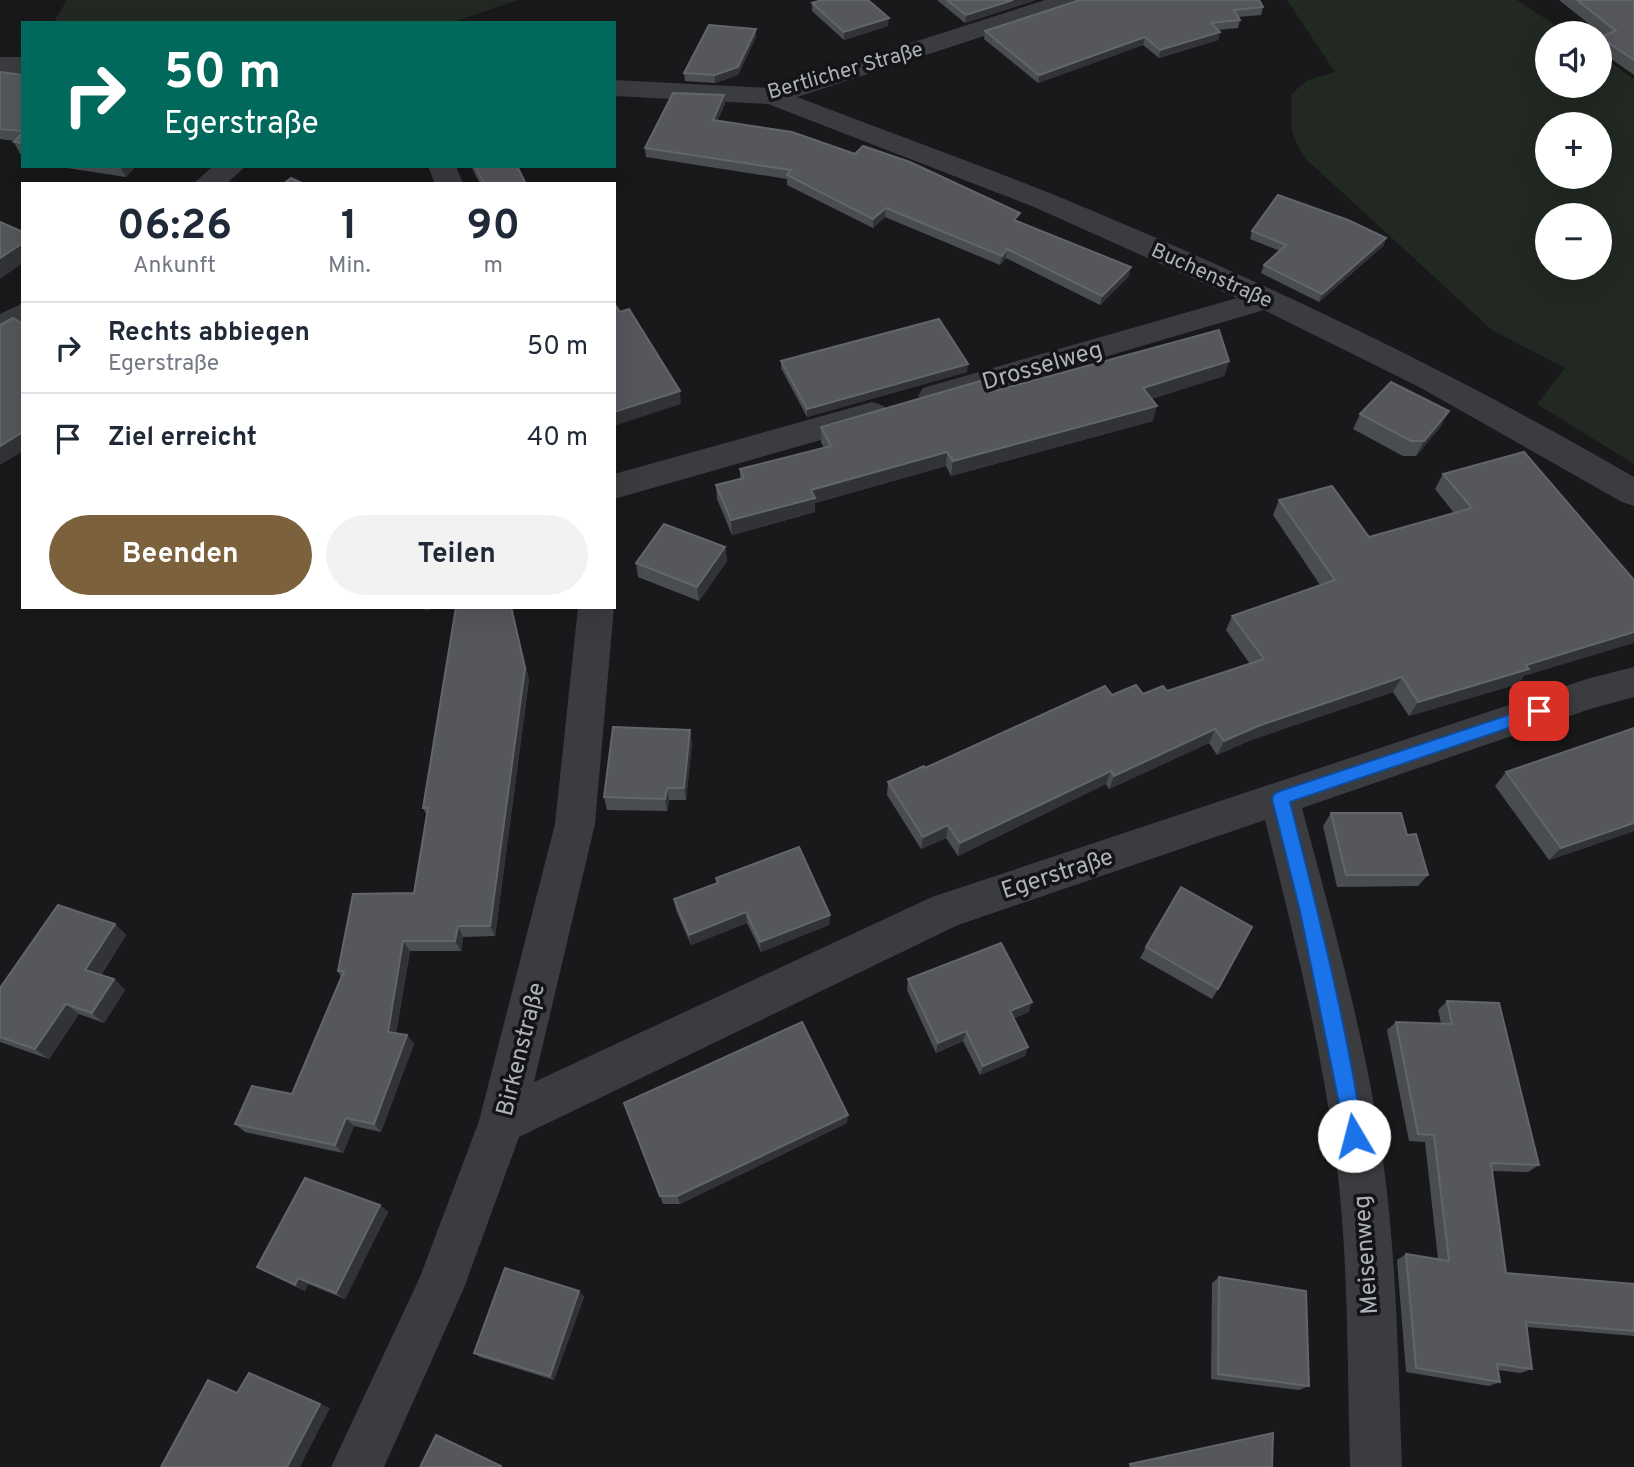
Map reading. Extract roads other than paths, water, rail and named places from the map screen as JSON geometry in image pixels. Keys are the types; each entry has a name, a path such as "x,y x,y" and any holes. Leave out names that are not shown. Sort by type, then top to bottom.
{"street":[{"name":"Bertlicher Straße","path":"616,88 772,96 1070,0"},
{"path":"0,65 21,65"},
{"name":"Buchenstraße","path":"772,96 1081,217 1268,299 1542,438 1634,493"},
{"path":"210,182 229,168"},
{"name":"Drosselweg","path":"616,486 1268,299"},
{"path":"0,329 21,314"},
{"name":"Birkenstraße","path":"357,1467 440,1288 502,1121 575,824 596,609"},
{"name":"Egerstraße","path":"502,1121 947,909 1590,694 1634,682"},
{"name":"Meisenweg","path":"1280,799 1309,911 1347,1086 1363,1199 1377,1467"}]}
